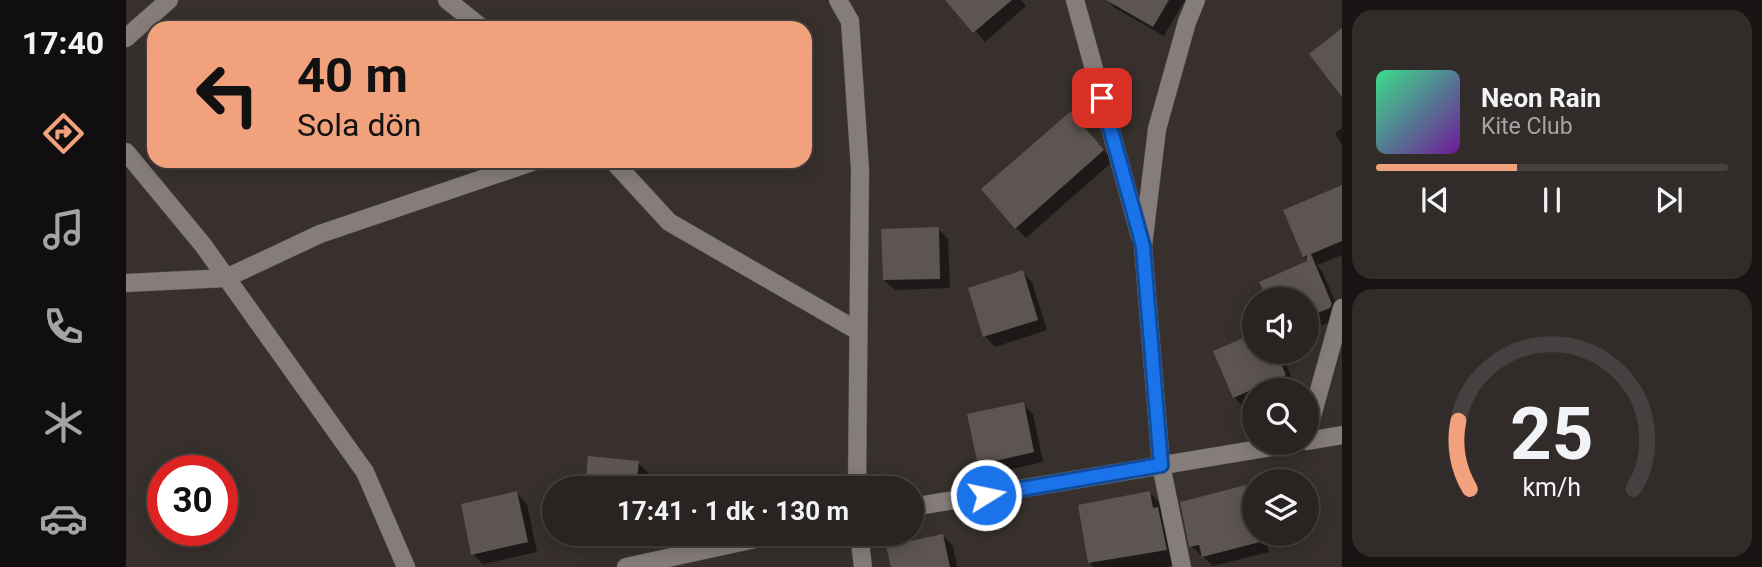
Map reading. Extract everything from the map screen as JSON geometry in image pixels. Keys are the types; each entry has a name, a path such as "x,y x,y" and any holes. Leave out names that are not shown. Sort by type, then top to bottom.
{"street":[{"path":"126,38 169,0"},
{"path":"447,0 472,21"},
{"path":"838,0 850,21 860,169 857,476"},
{"path":"1075,0 1143,246 1161,465 1182,567"},
{"path":"1143,246 1157,129 1187,22 1196,0"},
{"path":"126,152 203,245 365,472 405,567"},
{"path":"126,283 226,278 320,234 514,168"},
{"path":"620,168 670,222 859,331"},
{"path":"1319,391 1342,308"},
{"path":"1319,439 1342,435"},
{"path":"924,505 1242,452"},
{"path":"626,567 723,546"},
{"path":"860,546 863,567"}],"building":[{"path":"945,0 1012,0 973,33"},
{"path":"1106,0 1169,0 1153,27"},
{"path":"1342,28 1342,97 1309,54"},
{"path":"1071,111 1104,150 1015,229 981,189"},
{"path":"1342,185 1342,241 1311,254 1332,304 1330,308 1319,312 1319,287 1261,287 1259,282 1307,261 1307,255 1303,257 1283,210"},
{"path":"939,227 940,279 883,280 881,229"},
{"path":"1023,270 1038,320 983,337 968,288"},
{"path":"1242,339 1242,364 1281,364 1286,375 1279,378 1242,378 1242,394 1233,398 1213,351"},
{"path":"1024,402 1034,452 978,465 967,414"},
{"path":"588,456 639,461 637,476 586,476"},
{"path":"1242,486 1242,546 1245,546 1202,557 1199,545 1189,547 1180,502"},
{"path":"517,491 528,542 471,555 461,504"},
{"path":"1150,491 1153,508 1158,507 1167,550 1088,563 1078,505"},
{"path":"943,534 950,567 891,567 886,546 924,546 924,538"}],"route":[{"path":"986,495 1161,465 1143,246 1102,98"}]}
